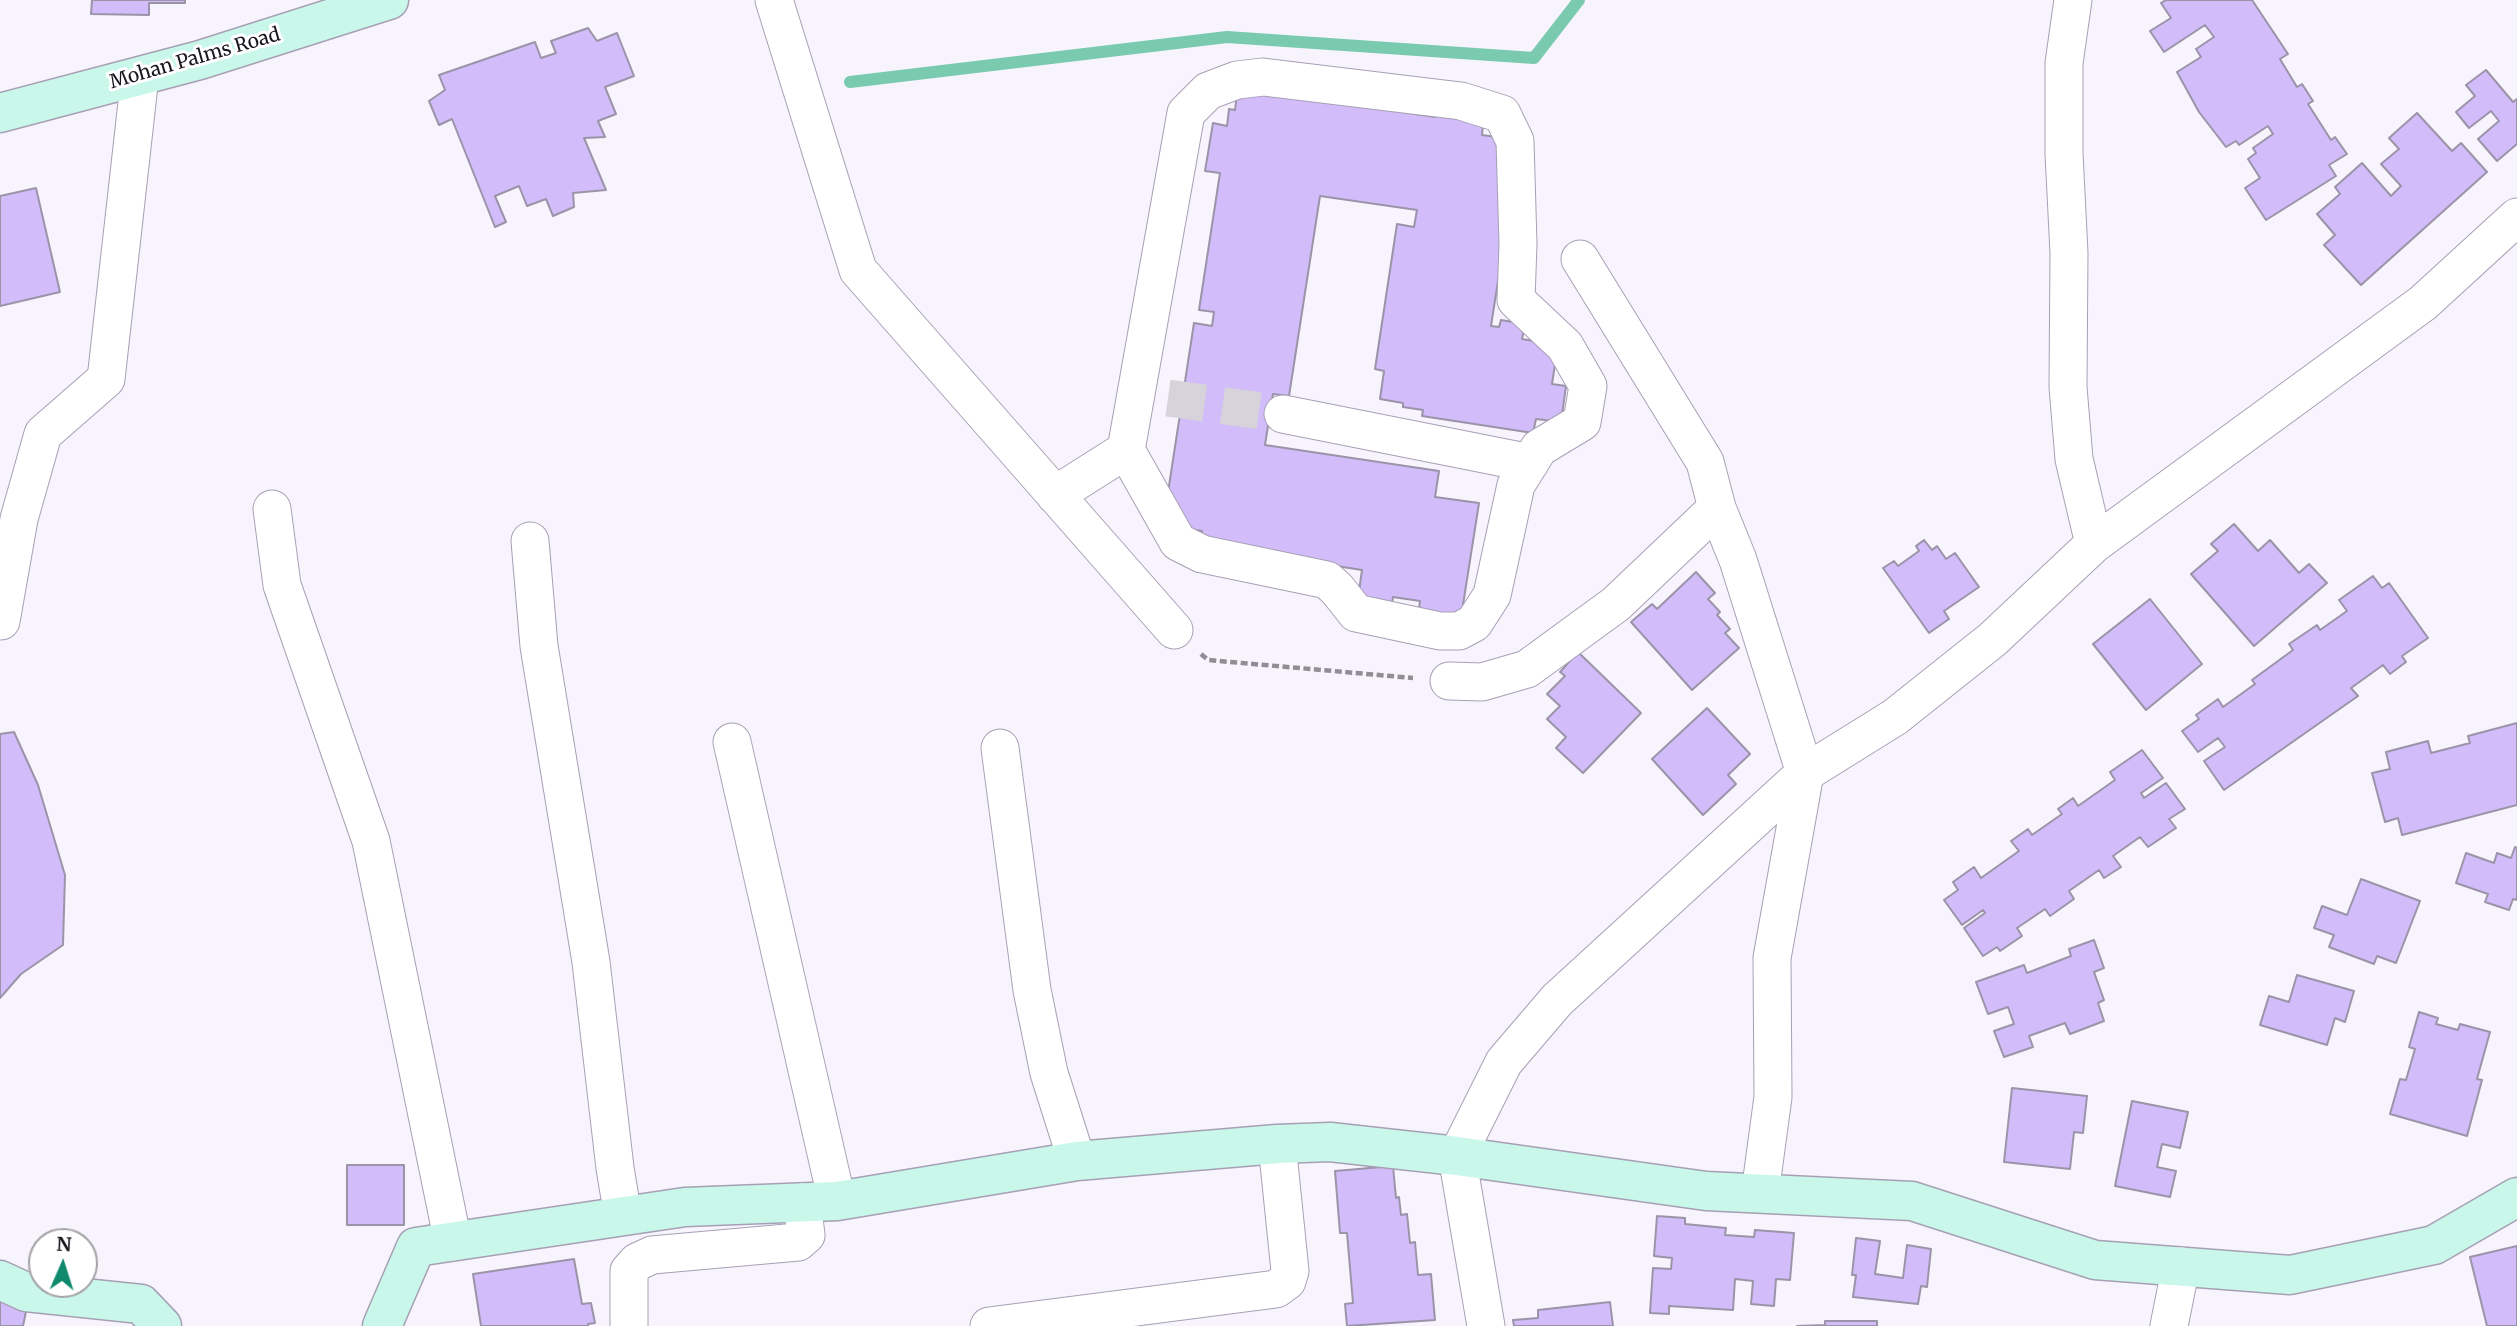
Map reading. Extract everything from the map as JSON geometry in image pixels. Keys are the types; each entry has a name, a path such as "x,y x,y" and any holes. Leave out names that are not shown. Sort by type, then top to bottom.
{"street":[{"name":"Mohan Palms Road","path":"0,113 200,60 389,0"},
{"path":"774,0 858,270 1174,630"},
{"path":"2073,0 2064,64 2064,154 2069,253 2067,387 2074,459 2094,544"},
{"path":"1,621 19,519 43,434 106,379 140,76"},
{"path":"1055,495 1126,450 1152,395 1186,113 1208,91 1237,80 1263,77 1461,102 1502,114 1515,141 1518,244 1516,300 1565,346 1588,386 1581,422 1539,449 1516,485 1492,595 1474,623 1459,631 1440,631 1356,613 1327,580 1202,554 1178,542 1126,450"},
{"path":"1486,1326 1457,1156 1504,1062 1557,1000 1805,773 1895,717 1972,657 2094,544 2423,303 2517,217"},
{"path":"1580,259 1705,462 1717,508 1738,560 1805,773 1772,958 1773,1097 1760,1194"},
{"path":"1283,414 1530,463"},
{"path":"1449,681 1482,681 1527,669 1616,604 1717,508"},
{"path":"272,509 282,584 372,841 453,1242"},
{"path":"530,541 539,646 591,962 623,1216"},
{"path":"629,1326 628,1271 637,1262 652,1255 798,1242 806,1235 820,1201 732,742"},
{"path":"1000,748 1032,990 1049,1073 1077,1161"},
{"path":"382,1326 416,1247 685,1207 820,1201 1077,1161 1277,1144 1330,1142 1457,1156 1706,1191 1912,1202 2095,1260 2290,1275 2434,1245 2517,1197"},
{"path":"989,1326 1276,1289 1287,1281 1290,1271 1277,1144"},
{"path":"2169,1326 2181,1266"},
{"path":"0,1280 26,1292 141,1304 162,1326"}],"path":[{"path":"1174,630 1208,660 1449,681"}],"building":[{"path":"92,0 185,0 185,3 149,3 149,15 91,14"},
{"path":"2166,0 2252,0 2288,54 2280,59 2297,87 2302,84 2313,101 2308,104 2331,140 2335,137 2347,154 2329,165 2336,176 2266,220 2245,188 2260,178 2248,159 2256,153 2253,148 2273,134 2268,126 2239,145 2236,141 2226,147 2199,112 2177,72 2201,57 2196,49 2214,37 2205,25 2164,52 2150,31 2171,18 2161,3"},
{"path":"588,28 597,41 617,33 634,76 605,87 616,114 598,121 605,137 584,138 606,190 573,193 574,207 553,216 546,199 527,206 519,186 495,196 506,222 495,227 452,119 439,125 429,101 445,90 439,75 535,42 541,58 556,53 551,41"},
{"path":"2486,70 2513,102 2517,99 2517,144 2497,161 2478,139 2499,121 2491,111 2469,128 2456,112 2475,96 2466,85"},
{"path":"1238,86 1435,117 1437,108 1484,115 1482,135 1511,139 1515,172 1491,326 1499,327 1501,320 1525,324 1522,339 1558,345 1552,384 1566,386 1561,422 1536,419 1533,433 1422,416 1423,410 1380,399 1384,371 1375,369 1397,224 1414,227 1417,210 1320,196 1289,396 1273,394 1265,445 1439,471 1435,497 1479,503 1460,624 1418,617 1420,601 1393,597 1391,610 1357,605 1362,570 1220,548 1201,540 1202,531 1171,526 1167,499 1194,323 1212,326 1214,312 1199,310 1220,173 1205,171 1213,123 1227,126 1229,109 1235,110"},
{"path":"2417,113 2452,151 2461,143 2487,172 2361,285 2324,245 2335,235 2317,214 2340,194 2335,187 2362,163 2391,196 2401,186 2381,164 2399,149 2389,138"},
{"path":"36,188 60,292 0,306 0,196"},
{"path":"2234,524 2258,551 2270,540 2299,573 2309,564 2327,583 2254,646 2191,574 2218,551 2211,544"},
{"path":"1924,540 1932,550 1937,546 1946,559 1955,553 1979,587 1944,611 1949,619 1929,633 1883,568 1894,561 1898,566 1919,551 1916,546"},
{"path":"1696,572 1715,593 1708,599 1720,612 1717,615 1730,629 1725,633 1739,648 1692,690 1631,622 1652,604 1657,609"},
{"path":"2373,576 2382,588 2389,583 2428,638 2402,656 2406,662 2390,674 2383,665 2351,688 2358,696 2224,790 2204,761 2225,747 2218,738 2198,752 2182,731 2199,719 2196,715 2218,699 2223,707 2255,684 2252,680 2293,650 2289,644 2317,625 2320,630 2347,611 2339,600"},
{"path":"2150,599 2202,664 2146,710 2093,644"},
{"path":"1578,652 1641,713 1583,773 1556,748 1566,737 1547,719 1560,706 1547,694 1565,676 1560,672"},
{"path":"1707,708 1750,754 1728,775 1736,784 1703,815 1652,759"},
{"path":"2517,723 2517,805 2402,835 2398,818 2385,822 2372,773 2390,769 2386,752 2428,741 2431,753 2470,743 2468,736"},
{"path":"14,732 38,785 65,875 63,945 21,974 0,998 0,734"},
{"path":"2142,750 2163,778 2141,793 2144,798 2166,783 2185,809 2169,819 2176,828 2148,847 2140,837 2113,856 2121,867 2104,878 2099,870 2069,891 2074,899 2050,916 2045,909 2017,928 2022,936 2000,951 1997,947 1983,956 1964,928 1985,913 1983,910 1962,925 1944,900 1958,890 1953,882 1974,867 1981,878 2019,851 2011,841 2028,829 2032,835 2062,814 2058,809 2073,798 2078,806 2115,780 2110,772"},
{"path":"2515,847 2517,900 2513,899 2509,910 2485,902 2488,894 2456,883 2466,853 2494,863 2497,853 2511,858"},
{"path":"2361,879 2420,901 2396,963 2377,956 2374,964 2329,947 2334,935 2314,928 2322,906 2347,915"},
{"path":"2094,940 2104,968 2094,972 2104,1000 2098,1003 2104,1021 2070,1034 2065,1023 2029,1036 2033,1047 2004,1057 1994,1031 2014,1024 2008,1007 1988,1014 1976,982 2024,965 2027,973 2071,956 2069,949"},
{"path":"2297,975 2354,991 2345,1022 2335,1018 2327,1045 2260,1025 2269,996 2289,1002"},
{"path":"2419,1012 2438,1018 2436,1024 2458,1030 2460,1024 2490,1032 2477,1079 2482,1080 2467,1136 2390,1114 2400,1079 2406,1080 2415,1049 2409,1047"},
{"path":"2012,1088 2087,1096 2083,1133 2074,1132 2070,1169 2004,1162"},
{"path":"2132,1101 2188,1112 2180,1148 2162,1144 2157,1167 2176,1171 2170,1197 2115,1186"},
{"path":"347,1165 404,1165 404,1225 347,1225"},
{"path":"1393,1166 1396,1198 1399,1197 1401,1215 1407,1214 1410,1243 1415,1242 1418,1275 1431,1274 1435,1320 1347,1326 1345,1304 1353,1303 1347,1233 1340,1233 1335,1171"},
{"path":"1657,1216 1685,1218 1685,1224 1726,1228 1725,1235 1754,1237 1755,1230 1794,1233 1790,1280 1776,1279 1774,1306 1751,1304 1753,1281 1735,1279 1733,1310 1669,1306 1669,1314 1650,1313 1653,1268 1671,1269 1672,1258 1654,1256"},
{"path":"1856,1238 1880,1241 1875,1274 1903,1278 1907,1245 1931,1249 1927,1287 1921,1286 1918,1304 1853,1297 1856,1275 1852,1275"},
{"path":"2517,1246 2517,1326 2487,1326 2470,1257"},
{"path":"574,1259 582,1304 591,1303 595,1323 588,1326 481,1326 473,1274"},
{"path":"0,1296 28,1302 23,1326 0,1326"},
{"path":"1610,1302 1613,1326 1514,1326 1513,1320 1538,1318 1538,1310"},
{"path":"1825,1321 1877,1321 1877,1326 1797,1326 1825,1325"}],"waterway":[{"path":"850,82 1227,37 1534,58 1579,0"}],"tunnel":[{"path":"1168,398 1283,414"}]}
